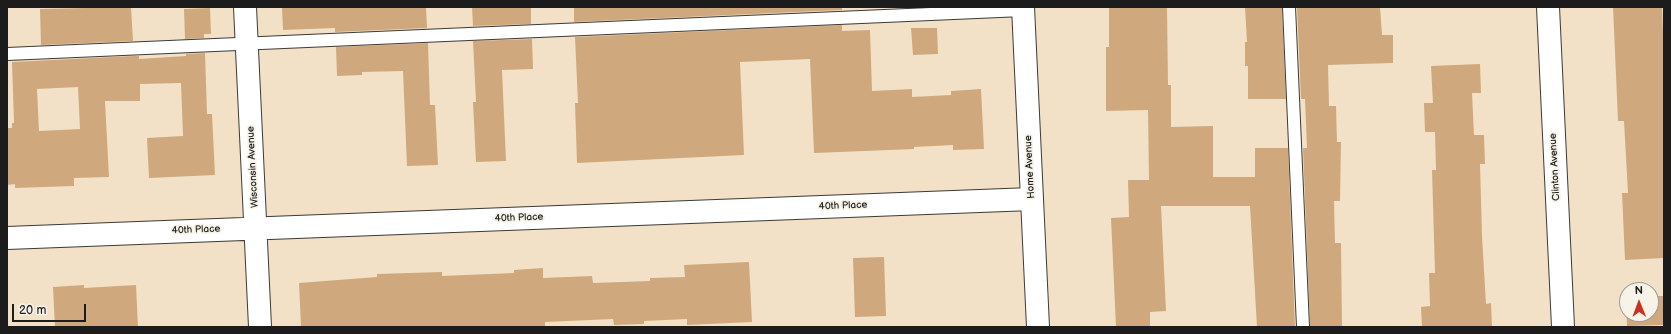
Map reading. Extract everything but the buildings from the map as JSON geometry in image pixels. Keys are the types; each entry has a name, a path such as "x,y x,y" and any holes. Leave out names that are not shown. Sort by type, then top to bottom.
{"street":[{"name":"Wisconsin Avenue","path":"245,7 260,327"},
{"name":"Clinton Avenue","path":"1548,7 1563,327"},
{"name":"Home Avenue","path":"1023,8 1038,327"},
{"name":"40th Place","path":"7,238 1032,200"}],"lane":[{"path":"1289,7 1303,327"},
{"path":"7,54 1023,8"}]}
